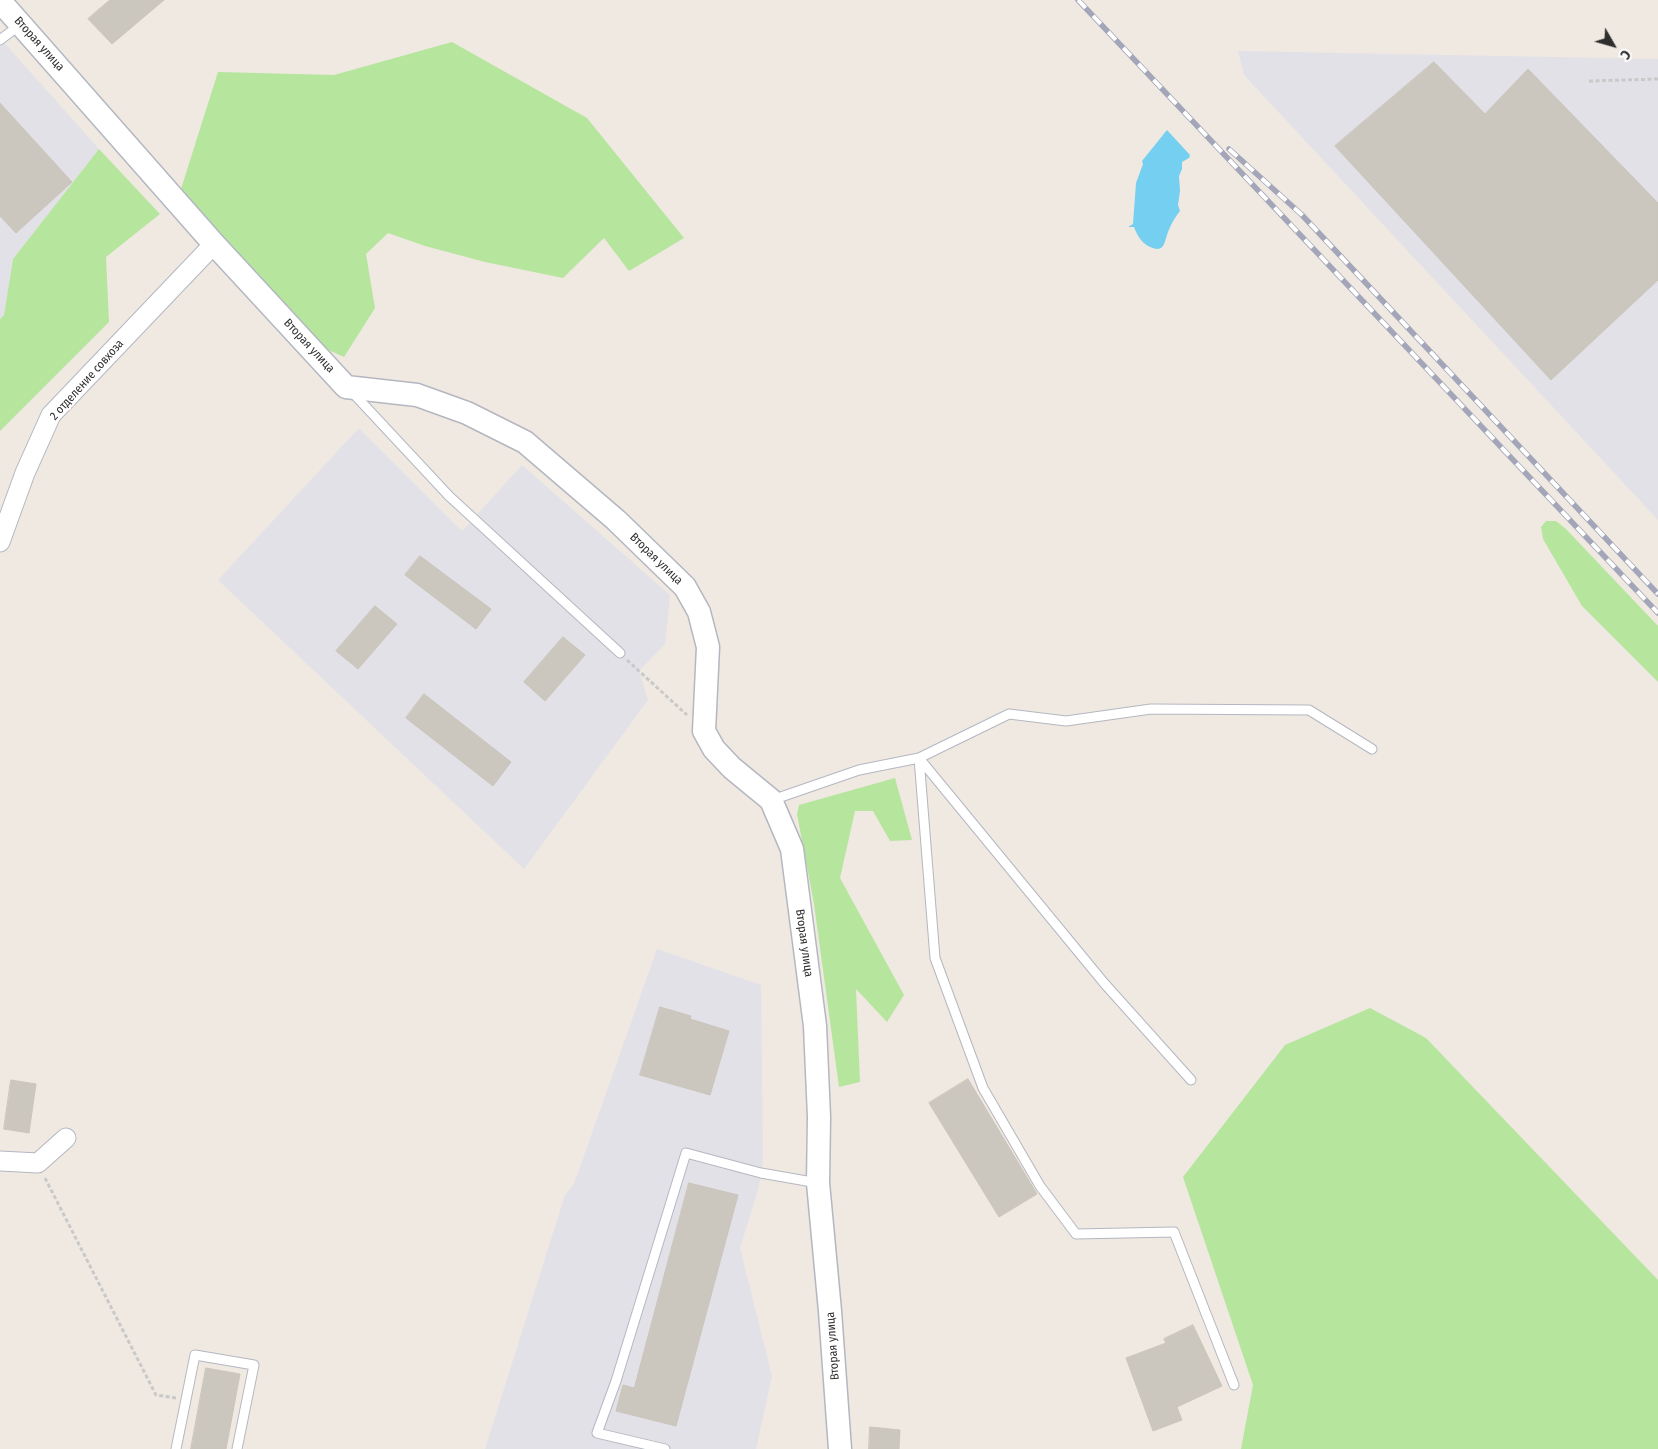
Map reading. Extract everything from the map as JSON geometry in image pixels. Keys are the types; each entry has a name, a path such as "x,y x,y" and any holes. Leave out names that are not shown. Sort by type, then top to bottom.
{"street":[{"name":"Вторая улица","path":"0,1 214,244 346,387 417,395 467,414 525,442 616,520 685,588 699,612 708,646 704,731 714,749 732,768 772,800 792,849 815,1026 820,1117 818,1183 840,1449"},
{"name":"2 отделение совхоза","path":"0,542 25,473 51,415 214,244"},
{"path":"0,1161 38,1163 66,1138"}],"lane":[{"path":"0,40 21,24"},
{"path":"346,387 455,501 620,654"},
{"path":"772,800 858,770 919,758 1009,714 1066,721 1151,709 1309,710 1372,749"},
{"path":"919,758 1104,983 1190,1080"},
{"path":"919,758 936,958 983,1088 1040,1186 1076,1234 1174,1232 1234,1385"},
{"path":"665,1449 597,1433 616,1381 686,1153 761,1173 818,1183"},
{"path":"176,1449 195,1355 254,1366 237,1449"}],"path":[{"path":"1589,81 1658,79"},
{"path":"638,671 704,731"},
{"path":"38,1163 156,1395 186,1400"}],"shaded area":[{"path":"0,38 99,149 13,259 4,315 0,319"},
{"path":"1238,51 1658,59 1658,520 1244,75"},
{"path":"359,428 462,531 522,465 670,595 665,644 639,671 648,700 524,869 218,580"},
{"path":"657,949 761,985 763,1159 759,1187 740,1248 772,1376 756,1449 485,1449 565,1195 574,1184"}],"green space":[{"path":"452,42 587,118 684,238 629,271 604,238 563,278 485,262 425,246 388,233 366,254 375,308 344,357 317,345 180,192 218,72 334,75"},
{"path":"99,149 160,214 106,257 109,322 0,431 0,319 4,315 13,259"},
{"path":"1546,521 1556,521 1566,529 1658,626 1658,682 1582,606 1543,539 1541,527"},
{"path":"895,778 912,840 890,841 873,811 855,811 840,878 904,995 887,1022 856,989 860,1082 839,1087 814,904 797,814 799,805"},
{"path":"1370,1008 1426,1038 1658,1280 1658,1449 1241,1449 1253,1385 1183,1177 1285,1045"}],"water":[{"path":"1167,130 1190,155 1189,158 1182,162 1179,176 1180,191 1178,205 1180,211 1170,226 1163,246 1158,249 1148,246 1143,242 1134,227 1128,227 1133,224 1136,183 1143,164 1142,161"}],"building":[{"path":"110,0 164,0 112,44 88,19"},
{"path":"1434,62 1485,114 1528,69 1658,203 1658,280 1551,380 1335,146"},
{"path":"0,103 72,182 16,233 0,216"},
{"path":"420,556 491,609 476,629 405,575"},
{"path":"375,606 397,624 358,669 336,651"},
{"path":"563,637 585,655 545,701 524,682"},
{"path":"424,694 511,762 493,786 406,718"},
{"path":"660,1007 691,1016 690,1019 729,1031 710,1095 640,1075"},
{"path":"968,1079 1037,1194 999,1217 929,1103"},
{"path":"11,1080 36,1084 29,1133 4,1129"},
{"path":"689,1183 738,1195 676,1426 616,1411 623,1385 634,1388"},
{"path":"1193,1325 1222,1386 1177,1407 1182,1420 1153,1431 1126,1358 1166,1343 1164,1339"},
{"path":"206,1368 240,1374 226,1449 191,1449"},
{"path":"870,1427 900,1430 899,1449 869,1449"}],"railway":[{"path":"1078,0 1658,613"},
{"path":"1229,149 1301,214 1658,594"}]}
